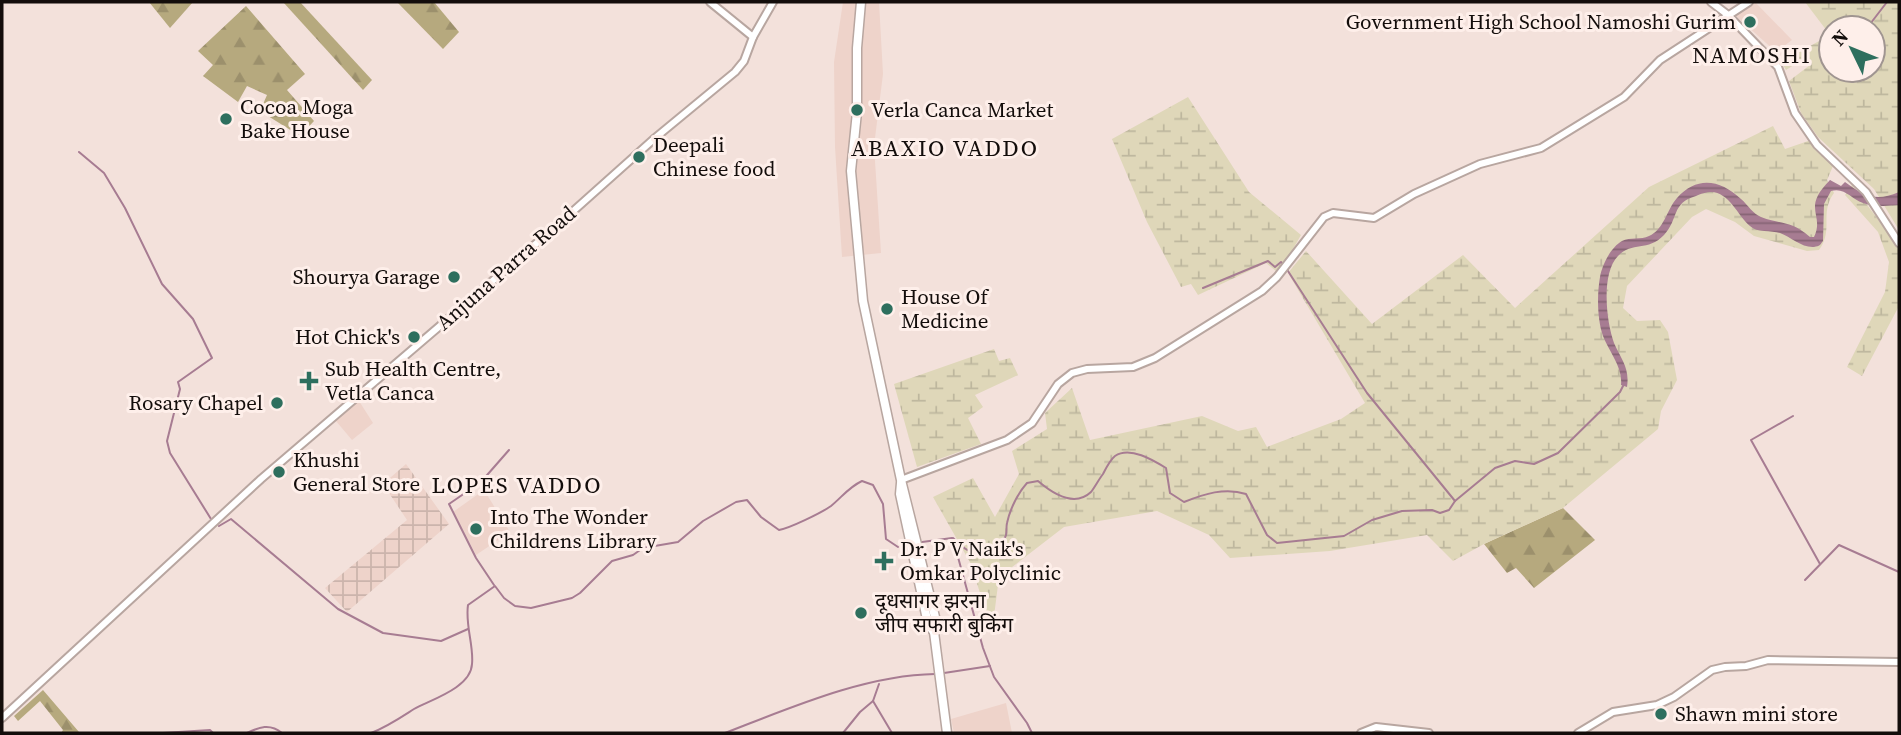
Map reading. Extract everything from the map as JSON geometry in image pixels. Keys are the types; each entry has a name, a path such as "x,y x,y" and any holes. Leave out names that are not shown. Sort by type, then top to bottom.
{"main road":[{"path":"859,2 853,45 851,172 863,302 917,555 936,621 934,632 947,733"}],"street":[{"path":"710,2 753,37"},
{"name":"Anjuna Parra Road","path":"2,718 261,479 552,230 654,138 735,72 744,61 753,37 773,2"},
{"path":"1711,2 1728,15 1778,66 1795,113 1817,145 1866,192 1899,243"},
{"path":"901,480 1007,440 1032,422 1058,384 1072,373 1087,369 1133,367 1156,358 1242,304 1277,276 1317,223 1333,213 1374,218 1414,194 1480,164 1541,148 1624,97 1660,60 1749,2"},
{"path":"1578,733 1613,712 1657,705 1674,697 1712,670 1725,667 1746,666 1768,660 1899,662"},
{"path":"1361,733 1376,727 1429,733"}],"shaded area":[{"name":"Verla Canca Market","path":"843,2 879,2 883,74 874,146 881,253 842,257 835,147 834,62"},
{"path":"1755,2 1792,40 1776,52 1735,15"},
{"path":"1830,180 1841,186 1845,182 1870,196 1884,197 1899,192 1899,205 1867,204 1844,192 1831,191 1824,204 1823,241 1819,246 1810,247 1780,233 1753,228 1723,196 1708,192 1683,203 1669,229 1658,240 1623,251 1613,264 1607,285 1611,334 1627,374 1627,387 1621,385 1618,366 1601,329 1598,306 1601,272 1614,247 1625,240 1654,233 1677,198 1701,183 1717,184 1744,201 1758,216 1791,225 1814,237 1817,229 1815,205 1821,190"},
{"path":"359,401 373,423 352,440 336,421"},
{"path":"406,464 449,524 347,612 325,588 407,520 383,484"},
{"path":"484,490 510,532 476,555 453,512"},
{"path":"1006,703 1012,733 954,733 951,719"}],"green space":[{"path":"149,2 193,2 170,28"},
{"path":"283,2 300,2 372,80 363,90"},
{"path":"397,2 434,2 459,32 443,49"},
{"path":"1805,2 1899,2 1899,230 1874,189 1818,137 1801,113 1789,81 1810,65 1805,58 1786,70 1781,62 1817,42 1817,84 1887,84 1887,14 1817,14 1817,18"},
{"path":"246,6 305,74 287,90 314,121 300,136 260,111 267,95 247,86 238,102 203,76 213,65 198,51"},
{"path":"1188,97 1249,192 1301,235 1289,256 1276,271 1266,263 1198,295 1191,284 1181,287 1147,222 1112,139"},
{"path":"1773,126 1785,149 1811,140 1833,166 1827,180 1834,193 1827,208 1826,235 1819,250 1807,251 1754,236 1735,222 1706,209 1692,217 1627,286 1623,308 1637,321 1660,320 1668,332 1677,380 1661,411 1658,429 1563,508 1453,561 1427,535 1330,551 1230,558 1209,535 1157,511 1064,527 999,577 992,632 971,564 933,497 973,478 995,517 1019,474 1012,451 1047,429 1045,413 1072,388 1090,440 1202,416 1238,431 1256,427 1267,447 1341,419 1365,403 1288,273 1306,251 1372,324 1463,255 1515,308 1649,187"},
{"path":"1852,185 1899,247 1899,306 1862,376 1847,367 1885,292 1889,262 1878,232 1845,195"},
{"path":"994,349 999,361 1010,358 1018,375 975,395 983,407 968,418 981,444 917,467 894,384"},
{"path":"1563,508 1595,540 1534,588 1516,568 1507,573 1484,544"},
{"path":"43,690 79,732 61,733 63,730 40,701 18,721 14,716"}],"waterway":[{"path":"1878,14 1887,2"},
{"path":"79,152 104,173 125,208 162,284 193,319 212,358 178,382 180,389 167,441 170,453 211,519"},
{"path":"1203,288 1268,261 1275,267 1281,262 1283,264"},
{"path":"1286,268 1367,393 1455,501"},
{"path":"953,538 976,554 994,550 1005,537 1012,507 1027,483 1038,481 1056,494 1078,499 1091,492 1108,464 1121,453 1141,455 1166,468 1170,493 1184,502 1222,491 1246,494 1267,535 1277,543 1344,536 1372,520 1402,511 1432,510 1440,513 1449,510 1455,501 1495,468 1515,461 1534,464 1558,453 1623,386"},
{"path":"1793,416 1751,440 1820,564"},
{"path":"494,585 476,558 449,504 481,482 509,450"},
{"path":"371,733 449,692 465,680 472,664 468,605 495,586 504,598 515,606 531,608 572,598 612,561 633,555 643,548 678,542 703,521 736,502 747,500 761,517 779,530 826,509 862,481 873,485 883,504 886,539 898,547"},
{"path":"219,526 231,519 338,609 383,633 441,641 468,629"},
{"path":"922,542 952,538"},
{"path":"953,539 983,648 994,677 1032,733"},
{"path":"1805,580 1839,545 1899,572"},
{"path":"944,673 990,666"},
{"path":"725,733 828,694 882,680 935,674"},
{"path":"843,733 873,701 879,684"},
{"path":"873,701 892,733"},
{"path":"247,733 264,727 282,733"},
{"path":"163,733 210,730 213,733"}],"place":[{"name":"Government High School Namoshi Gurim","path":"1750,22"},
{"name":"Verla Canca Market","path":"857,110"},
{"name":"Cocoa Moga Bake House","path":"226,119"},
{"name":"Deepali Chinese food","path":"639,157"},
{"name":"Shourya Garage","path":"454,277"},
{"name":"House Of Medicine","path":"887,309"},
{"name":"Hot Chick's","path":"414,337"},
{"name":"Sub Health Centre, Vetla Canca","path":"309,381"},
{"name":"Rosary Chapel","path":"277,403"},
{"name":"Khushi General Store","path":"279,472"},
{"name":"Into The Wonder Childrens Library","path":"476,529"},
{"name":"Dr. P V Naik's Omkar Polyclinic","path":"884,561"},
{"name":"दूधसागर झरना जीप सफारी बुकिंग","path":"861,613"},
{"name":"Shawn mini store","path":"1661,714"}],"district":[{"name":"NAMOSHI","path":"1752,55"},
{"name":"ABAXIO VADDO","path":"945,148"},
{"name":"LOPES VADDO","path":"517,485"}]}
